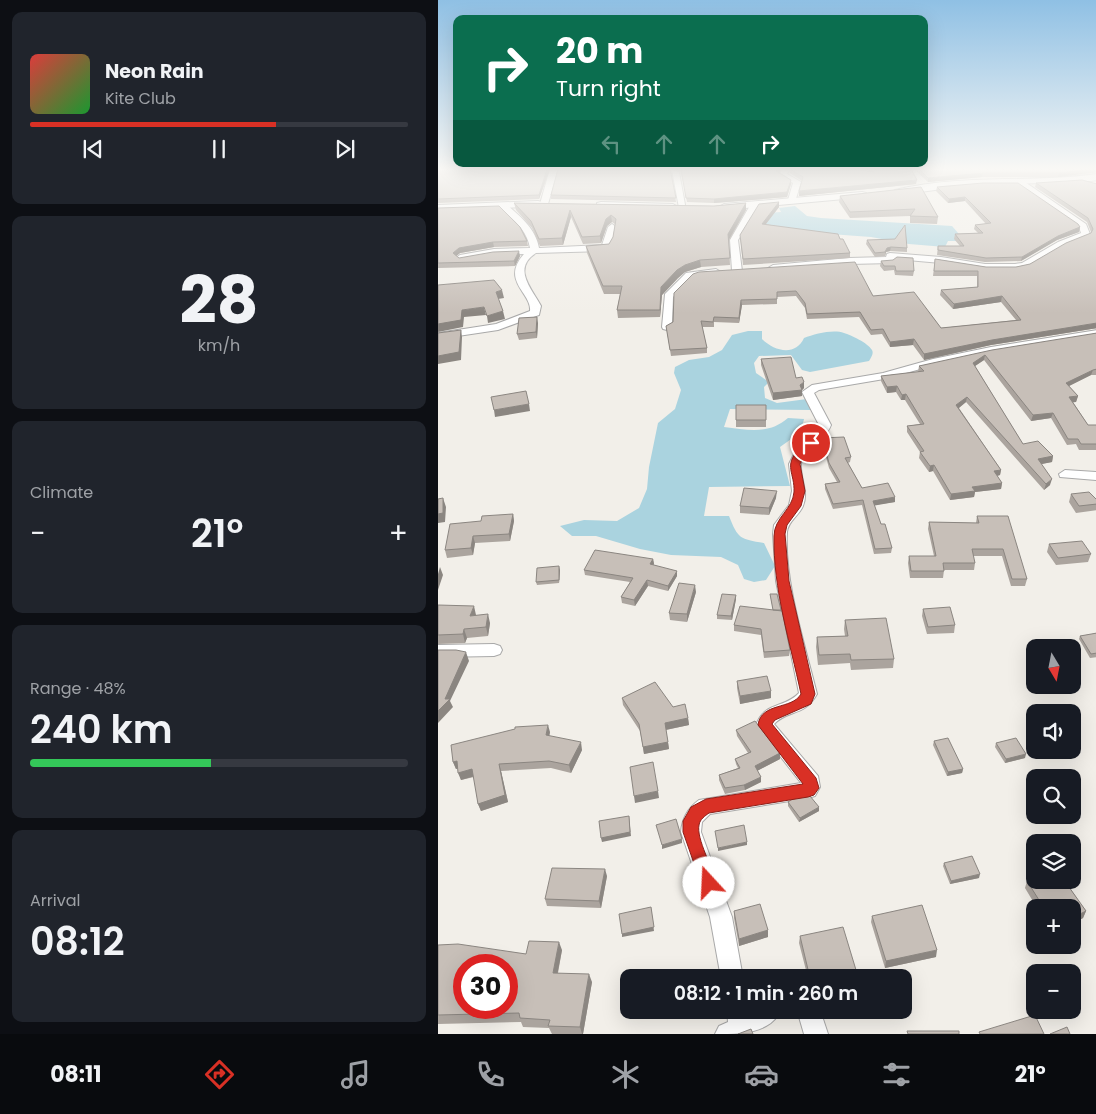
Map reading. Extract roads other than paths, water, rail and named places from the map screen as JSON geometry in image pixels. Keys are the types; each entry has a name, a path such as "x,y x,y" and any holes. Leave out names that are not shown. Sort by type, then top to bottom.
{"street":[{"path":"516,217 533,238 535,250"},
{"path":"667,327 668,296 689,274 742,270 734,240 749,217"},
{"path":"765,269 849,261 892,260 890,256 941,260 985,267 1015,267 1025,265 1061,244 1086,234 1082,226 1071,217"},
{"path":"460,258 494,252 605,248 608,244 612,227"},
{"path":"438,336 498,327 535,313 536,305 525,292 521,281 523,259 528,253 535,250"},
{"path":"730,969 721,917 691,832 691,821 697,812 706,806 811,788 811,782 765,725 766,720 770,716 800,704 806,700 808,694 783,581 780,534 782,525 796,506 799,491 795,464 800,455 823,432 826,425 808,392 816,387 884,376 933,362 991,350 1096,333"},
{"path":"1065,474 1096,476"},
{"path":"438,651 494,650"},
{"path":"735,1024 748,1019"},
{"path":"812,1019 816,1034"}],"water":[{"path":"761,217 816,217 952,226 965,241 948,241 945,247 909,244 871,237 747,228"},
{"path":"748,331 762,331 762,339 773,347 785,350 796,348 808,336 824,332 840,332 863,342 870,347 873,353 869,361 810,372 802,370 791,355 759,356 754,363 756,373 769,382 764,387 765,398 777,403 807,399 811,410 730,409 724,427 758,430 773,427 788,418 804,419 801,432 780,447 790,486 709,487 704,516 729,516 741,537 764,543 775,566 766,580 754,582 744,579 738,565 721,557 671,555 640,549 596,536 572,536 560,526 584,520 617,521 639,508 647,489 649,467 658,423 675,409 681,390 674,373 675,367 689,360 709,357 722,350 732,335"}]}
